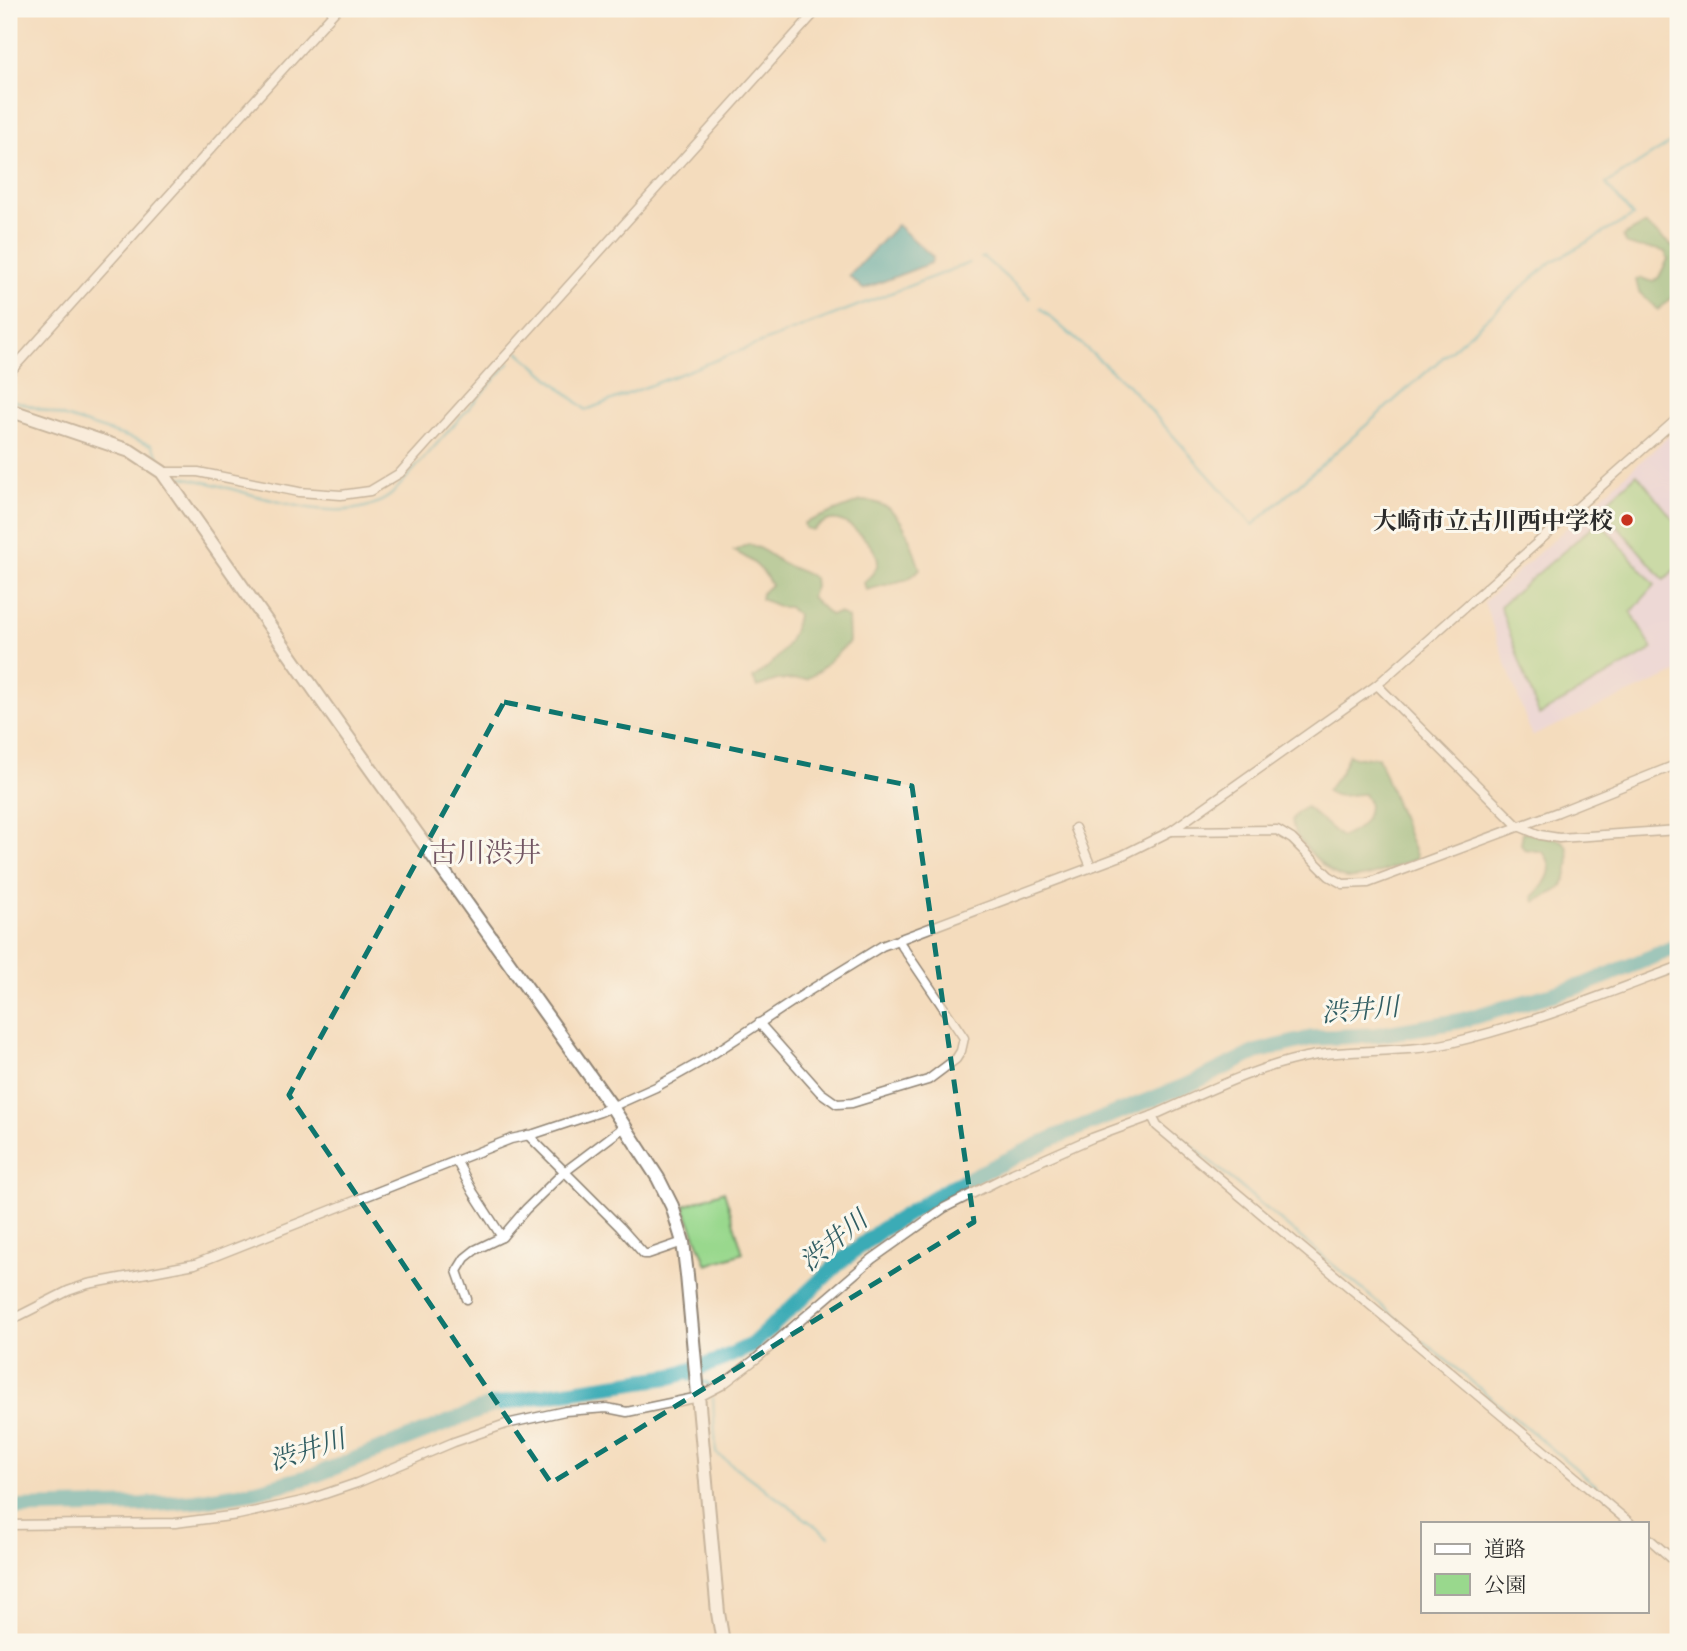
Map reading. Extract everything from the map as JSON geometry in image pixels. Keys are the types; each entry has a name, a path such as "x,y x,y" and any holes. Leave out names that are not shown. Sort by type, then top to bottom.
{"street":[{"path":"9,373 337,9"},
{"path":"162,472 198,472 299,492 341,495 370,491 400,473 818,9"},
{"path":"9,410 130,451 162,472 612,1107 659,1178 683,1242 723,1642"},
{"path":"9,1321 68,1291 88,1284 195,1264 511,1139 612,1107 704,1060 858,959 898,940 1121,856 1171,831 1377,685 1676,424"},
{"path":"1377,685 1518,826 1540,835 1559,838 1678,830"},
{"path":"1171,831 1277,830 1292,839 1329,876 1343,884 1355,885 1376,881 1678,764"},
{"path":"1075,828 1091,867"},
{"path":"758,1023 820,1092 837,1104 852,1103 928,1080 956,1059 964,1038 898,940"},
{"path":"9,1525 174,1523 238,1515 307,1500 357,1483 454,1441 506,1424 565,1411 607,1408 627,1412 699,1394 722,1385 872,1259 944,1208 1047,1158 1152,1116 1249,1072 1317,1055 1426,1048 1452,1042 1555,1012 1678,967"},
{"path":"1152,1116 1166,1135 1629,1522"},
{"path":"467,1299 457,1271 465,1258 502,1237 565,1171 624,1127"},
{"path":"528,1135 644,1254 683,1242"},
{"path":"456,1160 502,1237"},
{"path":"1648,1538 1678,1564"}],"highlighted area":[{"path":"504,702 912,786 974,1222 551,1483 289,1095"}],"shaded area":[{"name":"大崎市立古川西中学校","path":"1670,435 1678,437 1678,672 1532,736 1484,602"}],"green space":[{"path":"1645,224 1678,251 1678,292 1658,310 1639,292 1636,280 1641,278 1653,282 1659,277 1668,259 1665,252 1630,245 1625,243 1623,236"},
{"path":"1637,474 1678,525 1678,566 1664,580 1601,507"},
{"path":"861,501 875,502 886,507 902,523 920,569 908,579 866,590 864,582 875,570 878,560 864,538 848,524 837,520 827,521 812,530 805,528 804,523"},
{"path":"1599,521 1655,585 1631,612 1653,649 1539,715 1500,606"},
{"path":"748,544 814,578 815,586 811,597 830,615 839,613 848,618 849,642 807,679 777,680 757,687 753,678 769,666 788,643 797,615 789,607 780,607 761,599 762,593 771,585 768,579 756,565 734,551"},
{"path":"1349,754 1356,758 1378,757 1417,858 1359,878 1342,877 1325,867 1298,838 1292,820 1306,807 1341,837 1353,832 1365,821 1369,803 1364,794 1340,796 1327,791 1341,772"},
{"path":"1523,832 1558,839 1568,850 1566,879 1563,884 1535,902 1533,897 1546,881 1550,864 1543,852 1524,849 1521,844"},
{"path":"724,1191 743,1253 707,1265 684,1206"}],"water":[{"path":"897,225 933,257 931,263 863,289 849,276"}],"waterway":[{"path":"1040,308 1128,385 1253,525 1550,263 1633,216 1606,184 1678,138"},
{"path":"981,258 1030,298"},
{"path":"519,352 586,410 969,263"},
{"path":"181,477 318,509 345,510 370,506 392,494 510,362"},
{"path":"9,399 152,445 159,457"},
{"name":"渋井川","path":"9,1508 142,1505 196,1501 256,1491 315,1475 490,1406 674,1376 718,1361 752,1345 840,1262 881,1230 950,1188 1055,1137 1190,1084 1256,1052 1312,1038 1376,1035 1459,1021 1584,985 1678,946"},
{"path":"1153,1098 1158,1108"},
{"path":"1163,1119 1415,1334"},
{"path":"1423,1341 1640,1522"},
{"path":"674,1376 692,1380"},
{"path":"702,1382 708,1383 709,1387"},
{"path":"713,1398 716,1453 829,1536"},
{"path":"1648,1529 1678,1555"}],"place":[{"name":"大崎市立古川西中学校","path":"1627,520"}],"district":[{"name":"古川渋井","path":"485,851"}]}
